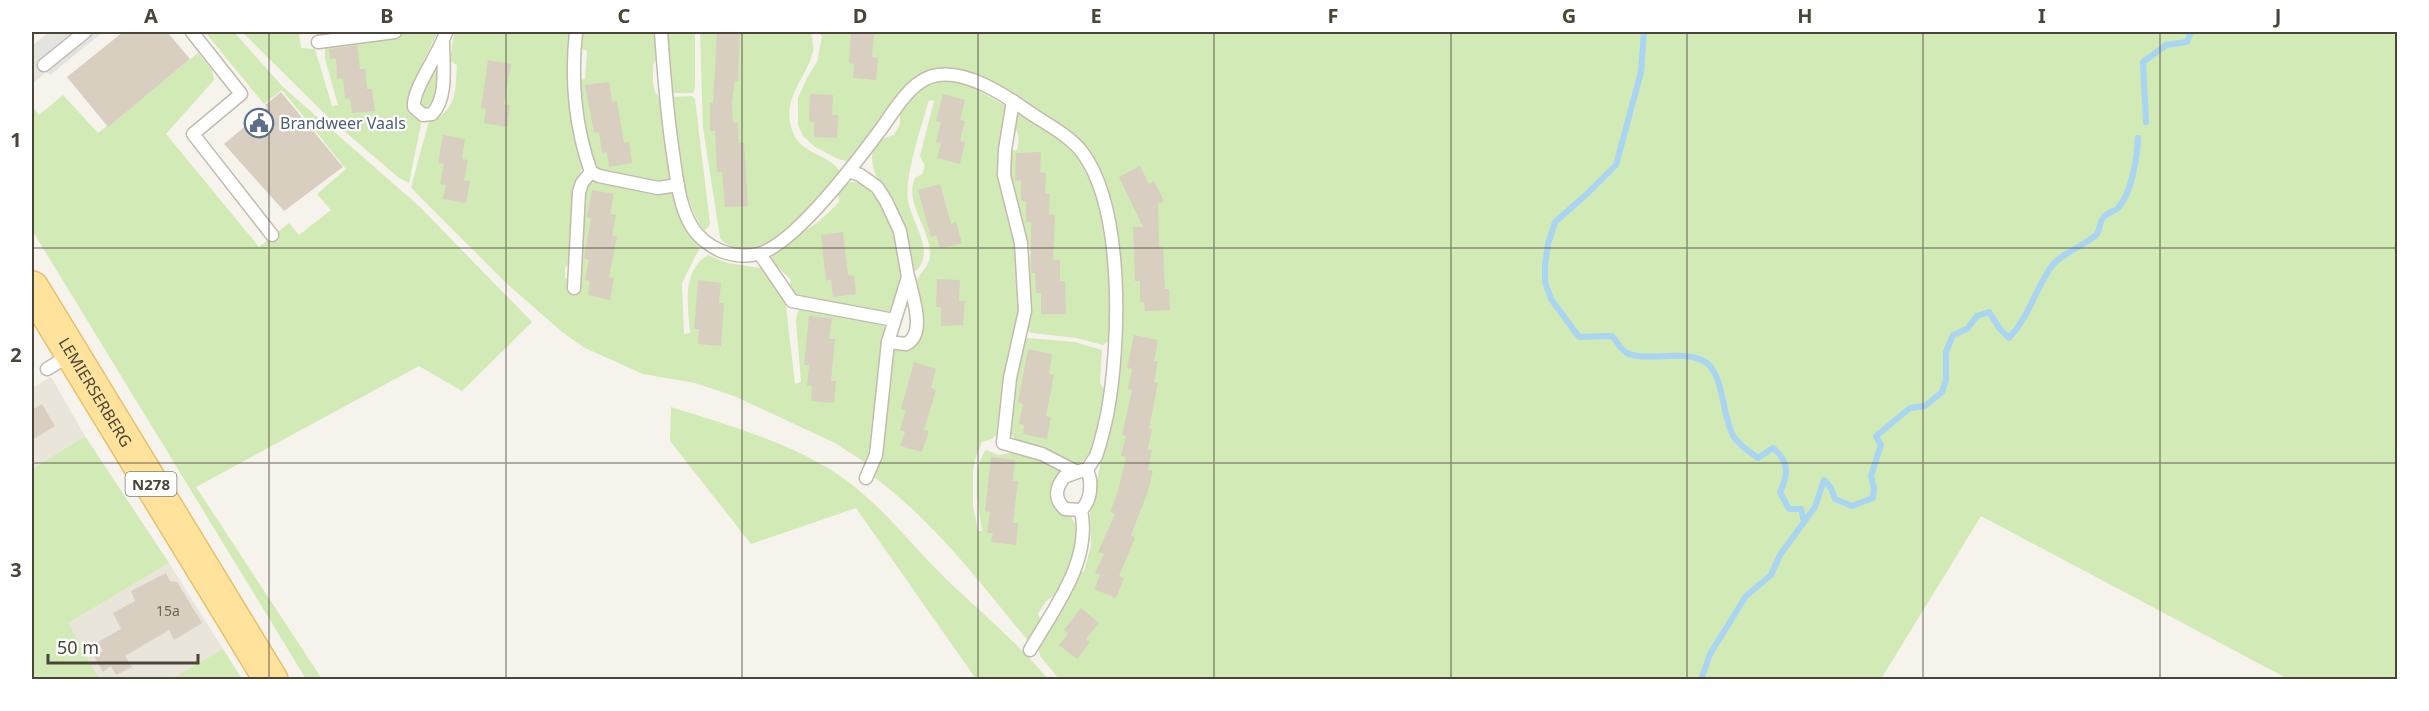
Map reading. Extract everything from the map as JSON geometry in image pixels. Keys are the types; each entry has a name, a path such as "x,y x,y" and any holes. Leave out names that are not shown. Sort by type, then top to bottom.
{"main road":[{"name":"LEMIERSERBERG","path":"32,288 59,362 271,680"}],"lane":[{"path":"44,65 85,32"},
{"path":"192,32 241,93 193,134 272,235"},
{"path":"318,42 395,32"},
{"path":"576,32 573,68 575,103 591,172"},
{"path":"662,32 665,95 678,185 687,217 693,229 703,239 724,252 760,254 777,245 803,222 849,171 905,96 927,78 936,75 961,76 1013,101 1071,140 1082,152 1099,185 1106,209 1112,244 1115,324 1108,406 1096,456 1083,471 1064,477 1058,485 1056,496 1065,509 1081,510 1086,505 1090,491 1083,471 1042,454 1003,442 1010,378 1025,312 1021,243 1004,175 1005,150 1013,101"},
{"path":"445,37 440,101 432,114 423,115 414,106 414,94 445,37"},
{"path":"849,171 877,186 900,231 917,324 915,336 906,344 888,342"},
{"path":"591,172 599,176 658,188 678,185"},
{"path":"574,288 579,192 582,183 591,172"},
{"path":"760,254 792,301 894,320"},
{"path":"866,478 876,455 888,342 908,277"},
{"path":"1030,650 1077,565 1084,528 1081,510"}],"shaded area":[{"path":"49,32 103,32 50,75 46,72 32,84 32,46"},
{"path":"51,377 85,436 32,469 32,388"},
{"path":"169,563 223,649 226,679 32,679 32,644"}],"green space":[{"path":"205,32 234,32 283,87 419,206 532,322 462,391 419,366 196,487 322,679 306,679 32,230 32,106 39,115 63,95 98,133 198,53 212,70 214,80 166,134 259,247 289,223 299,235 331,210 317,194 346,169 282,90 264,104"},
{"path":"242,32 306,32 299,33 301,48 315,49 332,106 338,105 325,59 325,46 394,35 435,32 437,34 423,62 426,65 410,91 409,103 422,119 409,183 399,178 330,119"},
{"path":"454,32 574,32 583,167 579,175 569,263 565,268 565,278 571,280 586,185 594,178 673,193 680,217 699,249 682,283 684,334 690,333 688,290 690,280 699,262 708,255 727,263 760,268 764,265 785,298 795,384 801,382 796,321 800,308 880,320 886,329 880,353 869,465 835,443 734,396 695,383 643,374 585,348 562,332 506,283 416,193 411,187 429,121 445,112 455,92 457,65 450,61"},
{"path":"579,32 657,32 657,58 653,65 653,83 655,92 661,100 672,177 662,183 612,176 593,167 581,117 579,80 585,79 587,51 580,48"},
{"path":"667,32 695,32 695,87 693,93 670,93"},
{"path":"700,32 811,32 813,52 794,92 789,112 790,123 798,142 831,162 841,173 796,222 769,242 754,247 734,247 726,244 720,238 703,128"},
{"path":"817,32 2397,32 2397,679 2288,679 1981,516 1881,679 1059,679 1040,656 1038,647 1079,574 1084,571 1091,546 1090,512 1109,425 1118,354 1099,172 1003,91 936,70 850,162 838,159 815,147 803,136 798,125 798,98 817,62 822,36"},
{"path":"436,68 439,69 435,96 431,105 424,108 420,105 419,96"},
{"path":"948,80 972,87 1006,106 1000,178 1003,198 1015,237 1022,314 998,433 992,439 982,442 976,456 973,471 973,506 978,531 982,531 977,478 981,458 986,450 999,455 1016,452 1065,467 1055,480 1077,527 1072,565 1057,595 1048,600 1038,614 1041,621 1031,641 1028,641 937,534 897,495 875,478 874,474 892,350 909,348 916,283 930,259 927,236 915,207 913,188 915,178 922,174 925,166 920,156 934,101 929,100 914,151 907,191 910,210 923,246 922,263 916,271 904,230 876,174 872,162 873,150 880,141 894,135 900,124 900,112 915,94 926,86"},
{"path":"692,96 695,99 710,224 705,231 690,204 685,186 670,97"},
{"path":"1016,111 1064,141 1076,153 1087,170 1096,191 1102,215 1109,266 1110,335 1108,341 1103,345 1026,330 1026,259 1030,256 1030,247 1023,235 1009,175 1008,151 1017,150 1018,143 1018,134 1013,125"},
{"path":"854,182 867,189 879,202 889,221 896,243 900,265 900,285 896,302 886,313 795,296 789,287 791,280 771,260 784,245 826,215 839,202 838,192 847,184"},
{"path":"1025,339 1075,342 1102,350 1100,383 1105,391 1101,420 1092,449 1080,463 1074,464 1017,441 1011,435 1012,392"},
{"path":"671,407 762,437 807,457 847,481 887,516 935,568 1012,641 1048,679 976,679 856,508 751,544 670,441"},
{"path":"85,436 169,563 68,623 99,679 32,679 32,469"},
{"path":"223,649 242,679 172,679"}],"building":[{"path":"123,32 167,32 190,59 108,127 67,77"},
{"path":"717,32 740,32 738,81 735,81 732,102 733,122 738,123 739,143 744,143 748,206 725,207 722,172 717,172 715,131 710,131 710,103 713,103"},
{"path":"851,32 874,32 872,57 878,58 876,80 853,78 854,64 849,63"},
{"path":"357,45 360,69 365,69 367,89 372,89 375,111 352,113 350,98 345,99 343,78 337,79 336,58 330,59 329,49"},
{"path":"488,60 511,64 504,104 510,105 507,127 484,123 486,109 481,108"},
{"path":"609,82 612,102 617,101 624,143 629,142 632,163 609,167 607,152 602,153 599,132 594,133 585,85"},
{"path":"281,92 343,167 284,211 224,144 267,108 265,105"},
{"path":"810,94 833,95 832,115 838,115 837,138 814,137 814,122 809,121"},
{"path":"943,94 965,100 960,120 965,121 960,141 965,142 960,164 937,158 941,144 936,142 941,122 936,121"},
{"path":"443,135 465,139 462,159 468,160 464,180 470,181 466,203 443,199 446,185 440,184 444,164 438,163"},
{"path":"1041,152 1040,172 1046,173 1045,193 1050,194 1049,214 1055,215 1053,260 1060,260 1060,281 1065,281 1066,314 1041,314 1041,293 1036,293 1035,273 1031,273 1031,222 1026,222 1026,201 1021,201 1021,180 1015,181 1016,153"},
{"path":"1140,166 1149,184 1154,181 1164,201 1158,204 1159,247 1163,247 1165,289 1169,289 1170,310 1145,311 1144,302 1140,302 1140,281 1135,281 1133,227 1143,227 1119,177"},
{"path":"940,184 951,224 956,222 962,243 940,249 936,235 931,237 918,190"},
{"path":"592,190 614,194 610,214 616,215 612,236 617,236 609,277 614,278 610,300 588,295 590,281 585,280 589,260 584,258 591,218 587,217"},
{"path":"843,232 848,275 846,275 854,276 856,294 833,297 831,279 826,281 821,235"},
{"path":"937,279 960,280 959,301 965,301 963,325 941,326 941,307 936,307"},
{"path":"698,280 721,283 719,303 724,303 721,346 698,344 699,329 694,329"},
{"path":"809,316 832,318 829,339 835,339 831,381 836,381 834,403 811,401 812,386 807,386 809,365 804,365"},
{"path":"1134,335 1158,340 1154,361 1158,361 1154,382 1158,383 1149,428 1152,429 1148,449 1152,450 1148,470 1153,471 1147,494 1131,535 1135,538 1119,576 1124,578 1116,598 1094,589 1100,575 1095,573 1104,554 1098,552 1115,514 1110,512 1118,491 1126,457 1121,456 1126,436 1122,435 1132,390 1128,389 1132,369 1127,368"},
{"path":"1028,349 1052,354 1049,374 1054,375 1046,416 1051,417 1047,439 1023,434 1024,425 1019,424 1023,404 1018,402"},
{"path":"914,362 936,369 931,388 936,390 924,430 929,431 922,452 900,446 905,432 900,430 906,410 901,409"},
{"path":"42,404 55,426 32,440 32,410"},
{"path":"991,457 1015,460 1013,481 1018,481 1013,523 1018,523 1016,545 991,542 993,533 987,533 990,512 985,511"},
{"path":"166,573 170,581 177,582 202,623 174,640 169,630 125,656 132,667 116,675 111,666 103,672 94,656 103,651 98,642 121,629 113,613 135,601 131,591"},
{"path":"1081,608 1099,623 1086,639 1090,642 1077,659 1059,645 1068,634 1064,630"}],"waterway":[{"path":"1644,32 1641,72 1616,165 1555,222 1548,244 1545,282 1551,299 1579,337 1612,336 1625,352 1635,356 1690,357 1708,364 1717,379 1730,430 1734,437 1758,458 1773,448 1778,453 1786,468 1780,492 1789,509 1801,509 1804,521"},
{"path":"2146,122 2143,62 2166,45 2187,42 2191,32"},
{"path":"1701,680 1710,654 1746,596 1771,575 1780,555 1815,507 1824,480 1831,488 1835,499 1852,506 1873,498 1874,489 1871,476 1881,445 1876,436 1910,408 1925,406 1942,392 1946,380 1946,352 1953,335 1967,329 1977,316 1989,312 2009,338 2022,321 2040,285 2055,262 2096,235 2104,216 2116,209 2123,201 2133,174 2138,138"}],"place":[{"name":"Brandweer Vaals","path":"259,123"}]}
